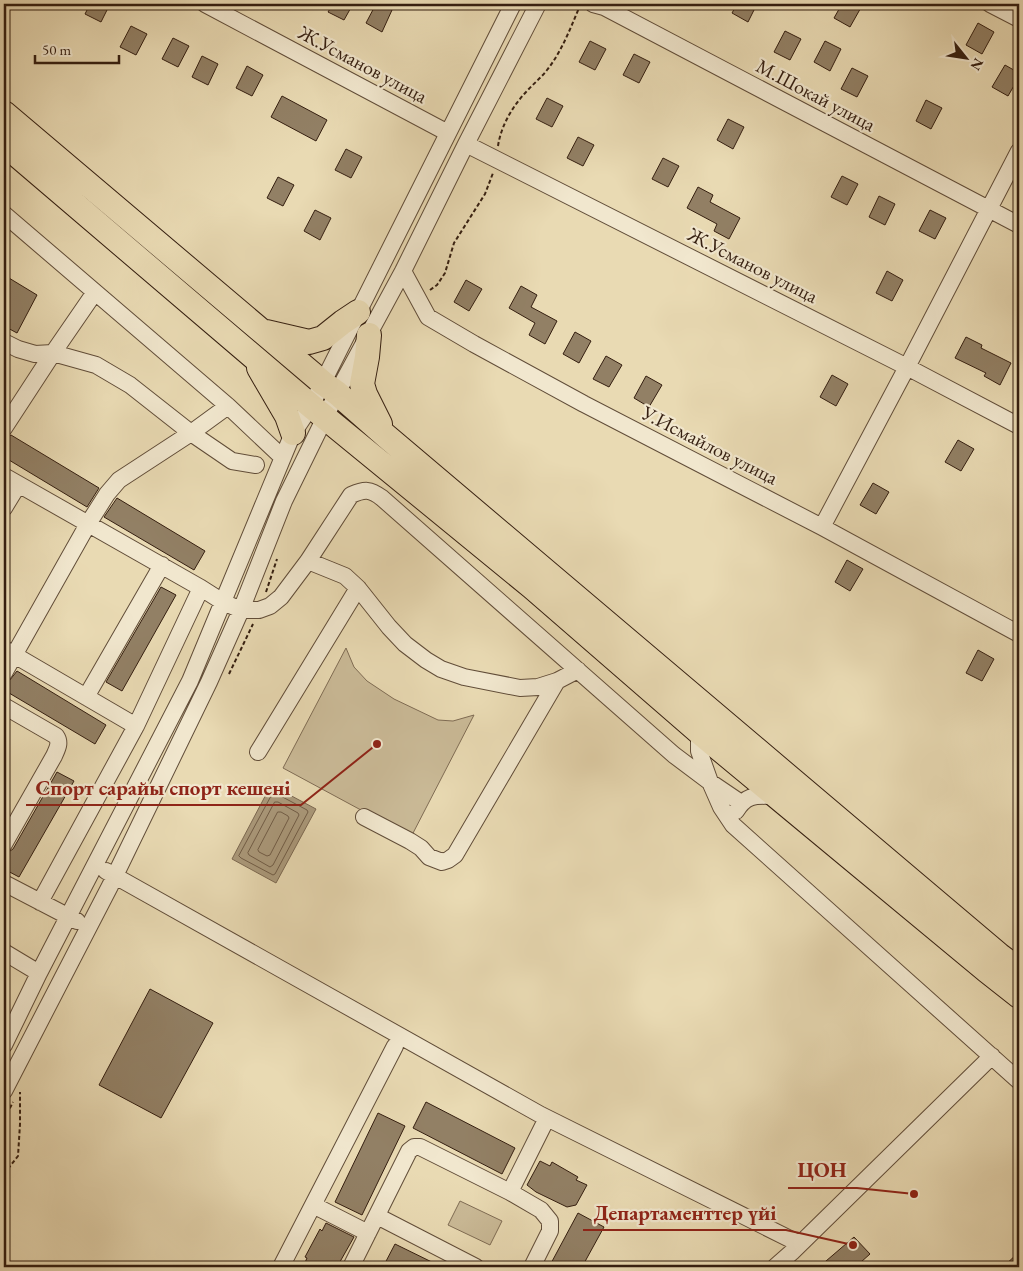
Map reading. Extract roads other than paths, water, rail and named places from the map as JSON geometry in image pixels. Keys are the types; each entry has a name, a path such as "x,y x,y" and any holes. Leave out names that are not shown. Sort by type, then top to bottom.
{"highway":[{"path":"4,113 386,436 699,732 1019,996"},
{"path":"4,144 318,411 539,579 1019,970"},
{"path":"262,331 309,342 323,338 358,312"},
{"path":"369,335 368,357 362,384 386,436"},
{"path":"249,352 287,416 293,434"}],"street":[{"name":"Ж.Усманов улица","path":"205,4 448,133"},
{"path":"12,1090 11,1059 88,927 209,682 241,610 318,411 330,388 358,312 513,4"},
{"path":"330,388 369,335 538,4"},
{"name":"М.Шокай улица","path":"593,4 604,7 1019,225"},
{"path":"990,4 1019,19"},
{"name":"Ж.Усманов улица","path":"466,144 907,367 1019,426"},
{"path":"822,527 1019,151"},
{"path":"4,214 228,406 282,457"},
{"name":"У.Исмайлов улица","path":"403,271 428,317 584,404 822,527 1019,634"},
{"path":"4,428 95,292"},
{"path":"4,342 35,354 53,353 96,365 130,385 191,433 232,461 256,466"},
{"path":"4,673 9,652 107,494 119,480 191,433 228,406"},
{"path":"4,1045 39,973 190,681 293,434 318,411"},
{"path":"4,508 11,480 223,602 241,610 260,610 270,606 281,597 308,561 351,495 361,491 372,491 674,755 741,803"},
{"path":"308,561 345,576 358,588 405,644 426,660 441,668 464,677 520,688 538,687 578,670"},
{"path":"86,697 162,566"},
{"path":"40,902 136,726 201,588"},
{"path":"258,752 358,588"},
{"path":"9,652 136,726"},
{"path":"364,817 422,848 429,857 442,862 448,860 455,855 557,680"},
{"path":"4,706 56,736 59,744 58,749 4,844"},
{"path":"674,755 690,746 699,732"},
{"path":"699,732 699,750 710,782 721,806 733,825 1019,1081"},
{"path":"733,825 735,812 741,803 750,797 776,796"},
{"path":"93,870 395,1046 796,1248"},
{"path":"112,881 545,1123"},
{"path":"4,883 88,927"},
{"path":"4,952 39,973"},
{"path":"281,1267 395,1046"},
{"path":"775,1267 992,1056"},
{"path":"510,1192 545,1123"},
{"path":"351,1267 409,1151 414,1147 420,1147 510,1192 541,1210 550,1220 550,1231 532,1267"},
{"path":"313,1205 368,1233"},
{"path":"377,1216 476,1267"}],"water":[{"path":"271,785 316,809 276,883 232,859"}],"place":[{"name":"Спорт сарайы спорт кешені","path":"377,744"},
{"name":"ЦОН","path":"914,1194"},
{"name":"Департаменттер үйі","path":"853,1245"}]}
